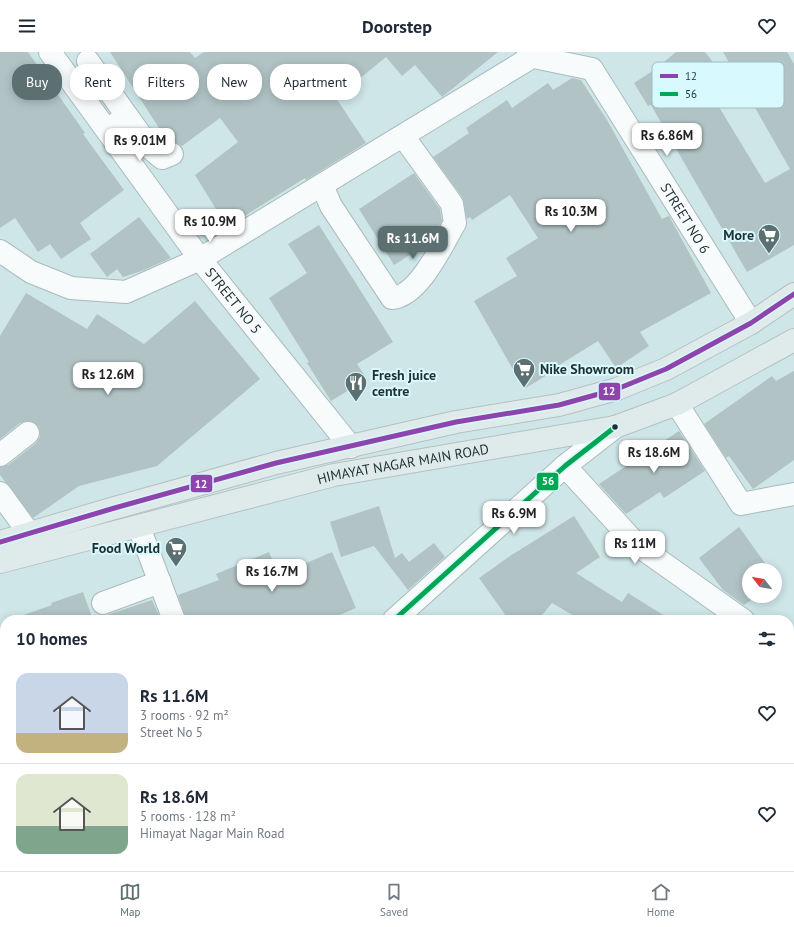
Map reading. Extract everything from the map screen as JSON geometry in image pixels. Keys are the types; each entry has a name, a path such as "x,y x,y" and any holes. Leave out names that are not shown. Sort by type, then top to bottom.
{"main road":[{"path":"0,542 276,463 456,422 559,405 617,389 666,369 751,323 794,294"},
{"name":"HIMAYAT NAGAR MAIN ROAD","path":"0,562 334,475 615,427 677,404 794,340"}],"street":[{"name":"STREET NO 5","path":"52,53 200,259 351,447"},
{"path":"0,251 31,272 71,288 126,292 200,259 403,136 534,54"},
{"name":"STREET NO 6","path":"534,54 592,69 751,323"},
{"path":"88,62 150,148 162,158 172,154"},
{"path":"107,130 127,116"},
{"path":"322,185 331,206 392,298 398,297 420,280 455,223 452,204 403,136"},
{"path":"677,404 741,504 794,494"},
{"path":"400,615 565,466 615,427"},
{"path":"0,455 28,433"},
{"path":"565,466 636,544 736,615"},
{"path":"0,493 28,533"},
{"path":"139,527 172,615"},
{"path":"103,603 160,582"}],"building":[{"path":"0,52 28,52 36,64 12,64 12,100 62,100 85,133 83,134 124,190 80,223 91,239 61,259 50,244 38,252 15,218 0,228"},
{"path":"110,52 190,52 195,58 204,52 498,52 442,97 415,65 402,76 386,57 361,78 361,64 270,64 270,100 337,100 366,143 306,180 305,178 227,227 195,175 238,142 220,118 182,146 174,142 168,142 141,100 199,100 199,64 133,64 133,88 125,75 125,64 118,64"},
{"path":"676,52 705,52 713,62 664,62"},
{"path":"723,52 787,52 794,64 794,245 747,272 653,108 720,108 765,183 790,169 755,108 784,108 784,62 729,62"},
{"path":"652,71 652,107 651,105 648,106 634,83"},
{"path":"572,78 581,80 607,120 662,219 669,216 711,293 640,332 649,346 616,368 598,341 524,389 474,301 517,276 506,258 538,238 510,195 472,220 470,217 467,219 462,197 433,157 469,133 466,128 507,100 512,108 548,83 553,90"},
{"path":"414,173 440,209 442,221 430,242 394,265 359,209"},
{"path":"139,217 171,258 142,271 123,277 117,269 107,277 90,254"},
{"path":"319,225 393,342 357,364 367,379 331,401 307,363 309,362 269,298 307,273 288,244"},
{"path":"26,293 87,329 97,314 144,344 195,301 260,379 157,466 79,486 33,518 0,475 0,467 8,465 36,443 40,437 38,426 33,422 27,421 20,423 0,439 0,336"},
{"path":"794,371 794,460 753,489 729,456 726,458 704,424 772,376 776,381"},
{"path":"679,431 705,471 664,498 660,492 626,514 599,484"},
{"path":"379,506 395,558 402,553 409,562 434,543 445,557 408,590 374,546 341,557 330,522"},
{"path":"574,516 600,557 576,573 622,602 628,593 663,615 572,615 552,603 542,615 505,615 479,578 510,556"},
{"path":"739,527 765,563 742,563 742,603 747,603 744,605 723,590 699,558"},
{"path":"269,552 279,575 332,552 356,608 340,615 184,615 178,595 219,580 216,574"},
{"path":"83,592 91,615 24,615 52,605 51,603"},
{"path":"152,600 159,615 107,615"}],"transit line":[{"name":"12","path":"0,542 276,463 456,422 559,405 617,389 666,369 751,323 794,294"},
{"name":"56","path":"400,615 565,466 615,427"}],"place":[{"name":"More","path":"769,254"},
{"name":"Nike Showroom","path":"524,388"},
{"name":"Fresh juice centre","path":"356,402"},
{"name":"Food World","path":"176,568"}]}
